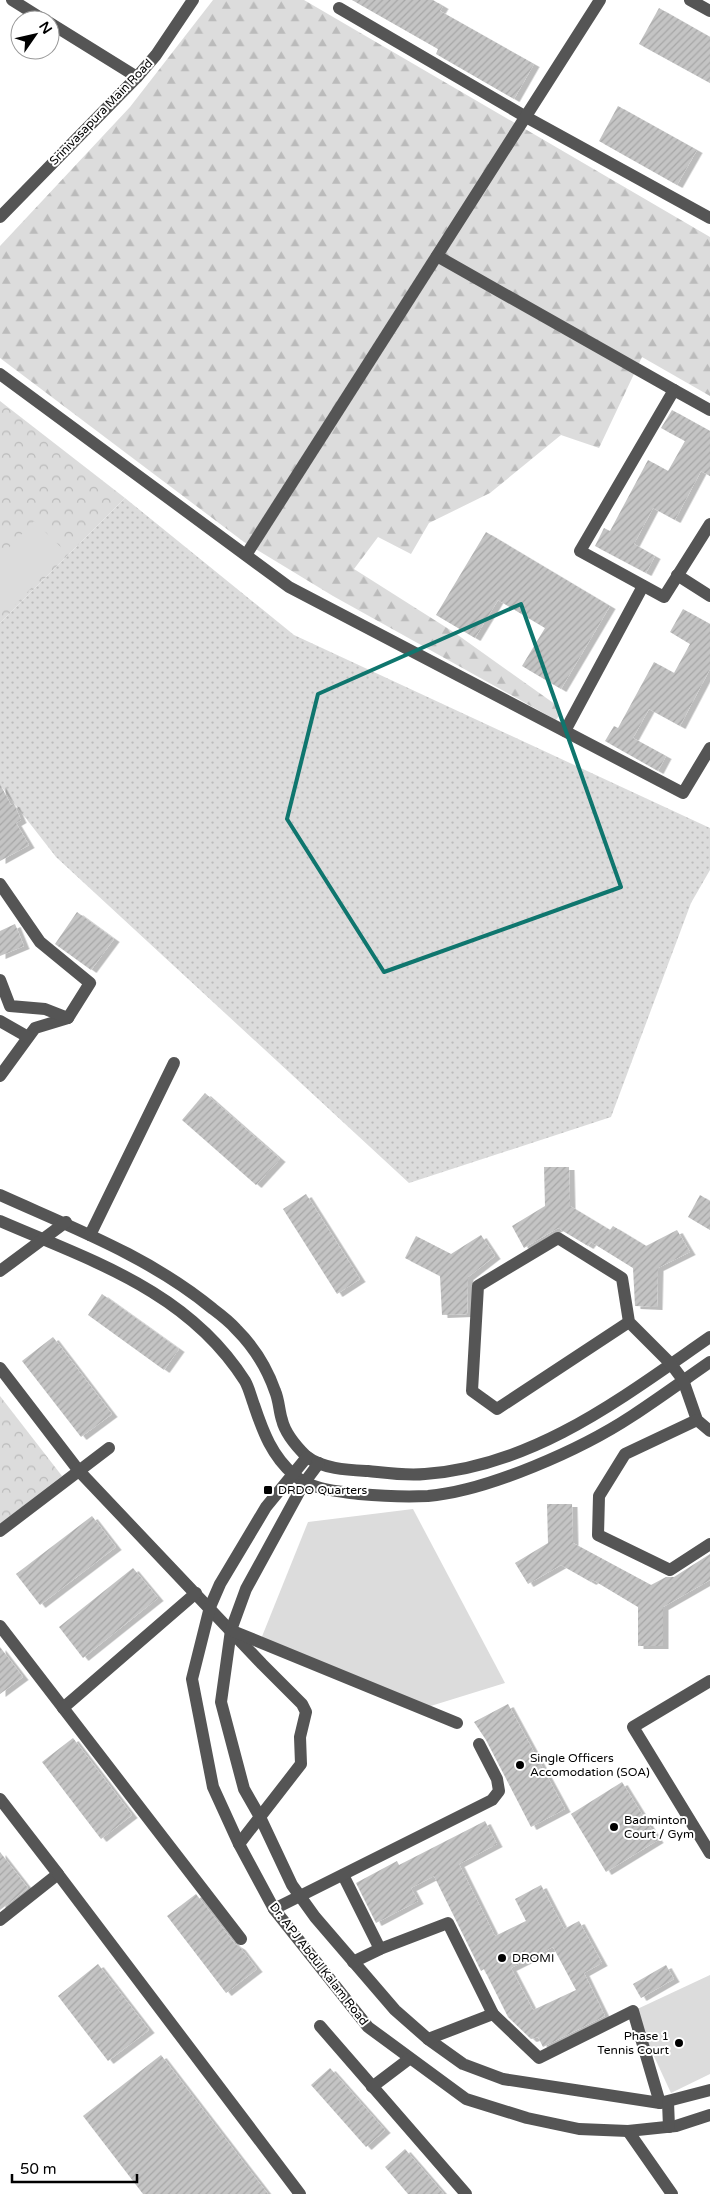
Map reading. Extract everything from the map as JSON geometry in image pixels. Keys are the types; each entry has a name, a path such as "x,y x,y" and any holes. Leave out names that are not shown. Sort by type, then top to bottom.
{"street":[{"path":"12,0 28,10"},
{"name":"Srinivasapura Main Road","path":"0,217 137,77 156,55 193,0"},
{"path":"246,555 600,0"},
{"path":"690,0 710,11"},
{"path":"338,8 526,116 710,218"},
{"path":"60,30 137,77"},
{"path":"437,256 710,410"},
{"path":"0,374 289,587 683,793 710,748"},
{"path":"674,390 580,551 664,597 710,524"},
{"path":"677,576 710,596"},
{"path":"565,731 643,586"},
{"path":"0,884 40,942 90,983 68,1018 34,1028 0,1076"},
{"path":"0,980 10,1006 45,1009 68,1018"},
{"path":"0,1021 28,1037"},
{"path":"90,1235 174,1064"},
{"path":"0,1194 66,1222 127,1252 192,1292 236,1328 265,1367 276,1393 282,1423 294,1442 307,1457 319,1463 346,1469 422,1474 473,1467 529,1448 578,1426 710,1337"},
{"path":"0,1221 129,1277 177,1307 219,1348 246,1382 264,1434 276,1457 304,1482 324,1489 371,1495 428,1496 469,1488 566,1452 630,1418 710,1362"},
{"path":"0,1271 66,1222"},
{"path":"629,1322 497,1409 472,1391 478,1286 558,1238 622,1278 629,1322 671,1364 683,1380 697,1420 710,1431"},
{"path":"0,1368 79,1470 302,1704 306,1712 300,1737 301,1764 239,1844"},
{"path":"697,1420 625,1454 599,1496 598,1536 670,1570 710,1544"},
{"path":"0,1531 109,1448"},
{"name":"Dr. APJ Abdul Kalam Road","path":"307,1457 262,1513 220,1584 210,1607 192,1679 213,1787 239,1844 274,1909 368,2027 466,2100 527,2118 579,2129 628,2131 669,2127 710,2115"},
{"path":"319,1463 304,1482 246,1588 231,1630 220,1702 244,1789 260,1817 292,1886 353,1962 395,2010 428,2039 463,2064 503,2079 664,2102 710,2090"},
{"path":"63,1708 196,1593"},
{"path":"0,1626 241,1939"},
{"path":"231,1630 457,1723"},
{"path":"710,1681 633,1727 710,1853"},
{"path":"274,1909 492,1800 499,1791 497,1779 478,1744"},
{"path":"0,1799 300,2194"},
{"path":"0,1920 58,1874"},
{"path":"343,1875 380,1949"},
{"path":"353,1962 380,1949 448,1923 493,2014 539,2058 633,2011 664,2102 669,2127"},
{"path":"428,2039 493,2014"},
{"path":"320,2026 466,2194"},
{"path":"372,2087 409,2058"},
{"path":"628,2131 672,2194"}],"highlighted area":[{"path":"521,604 621,887 384,972 287,819 318,694"}],"green space":[{"path":"213,0 304,0 710,237 710,396 642,357 599,448 561,435 490,493 429,523 411,554 378,537 354,569 455,633 559,707 561,713 556,720 333,596 244,542 0,358 0,246 130,107"},
{"path":"0,401 125,498 0,623"},
{"path":"125,498 294,635 710,828 710,870 691,903 611,1117 409,1183 56,857 0,785 0,623"},
{"path":"34,521 66,552 9,611 0,602 0,557"},
{"path":"0,1396 62,1476 0,1524"},
{"path":"413,1509 505,1683 421,1709 261,1639 308,1522"},
{"name":"Phase 1 Tennis Court","path":"710,1975 710,2074 671,2093 633,2011"}],"building":[{"path":"352,0 433,0 443,6 440,11 534,64 514,99 436,54 438,49"},
{"path":"659,8 710,37 710,83 639,44"},
{"path":"618,106 697,150 677,185 599,141"},
{"path":"672,410 710,431 710,476 701,471 675,520 653,508 634,544 655,556 646,573 595,546 604,528 610,531 648,460 668,471 685,441 661,428"},
{"path":"486,532 610,606 561,689 522,666 545,628 498,600 475,638 436,615"},
{"path":"683,609 710,624 710,669 680,726 649,709 633,738 666,756 658,771 605,741 614,726 618,728 654,662 674,673 690,644 670,632"},
{"path":"0,784 11,805 14,804 21,820 16,823 29,845 0,861"},
{"path":"77,912 114,939 91,970 55,944"},
{"path":"15,924 24,946 0,956 0,931"},
{"path":"205,1093 280,1159 256,1185 182,1120"},
{"path":"544,1167 569,1167 570,1206 610,1230 613,1226 646,1246 677,1230 690,1252 658,1268 657,1307 635,1306 633,1268 591,1242 588,1246 558,1228 524,1248 512,1226 545,1206"},
{"path":"306,1194 360,1279 337,1294 283,1209"},
{"path":"700,1195 710,1201 710,1230 688,1217"},
{"path":"481,1235 495,1256 468,1277 467,1314 442,1315 440,1276 405,1258 416,1236 451,1254"},
{"path":"102,1294 179,1349 164,1370 88,1315"},
{"path":"53,1337 112,1414 81,1437 22,1361"},
{"path":"547,1504 572,1504 573,1543 651,1585 666,1577 674,1577 710,1554 710,1580 663,1607 663,1646 638,1646 638,1607 593,1580 591,1582 561,1565 528,1584 515,1563 548,1543"},
{"path":"92,1516 116,1547 40,1605 16,1574"},
{"path":"133,1568 158,1598 83,1658 59,1627"},
{"path":"0,1647 23,1677 0,1694"},
{"name":"Single Officers Accomodation (SOA)","path":"508,1704 565,1809 531,1827 486,1740 474,1722"},
{"path":"73,1738 132,1815 101,1839 42,1762"},
{"name":"Badminton Court / Gym","path":"622,1782 658,1840 606,1872 571,1814"},
{"name":"DROMI","path":"485,1821 497,1844 459,1864 495,1936 526,1921 515,1899 541,1885 564,1929 579,1921 602,1963 584,1973 605,2016 543,2047 538,2037 531,2039 508,2017 484,1969 481,1971 434,1876 411,1888 418,1901 376,1923 356,1883 397,1861 399,1865","holes":["553,1947 576,1990 533,2010 511,1968"]},
{"path":"0,1852 28,1888 0,1910"},
{"path":"196,1894 257,1969 226,1993 167,1916"},
{"path":"98,1964 149,2030 108,2061 58,1996"},
{"path":"666,1965 674,1979 641,1998 633,1984"},
{"path":"161,2055 268,2194 143,2194 83,2116"},
{"path":"330,2068 385,2130 366,2147 311,2085"},
{"path":"405,2149 444,2194 408,2194 385,2167"}],"place":[{"name":"DRDO Quarters","path":"268,1490"},
{"name":"Single Officers Accomodation (SOA)","path":"520,1765"},
{"name":"Badminton Court / Gym","path":"614,1827"},
{"name":"DROMI","path":"502,1958"},
{"name":"Phase 1 Tennis Court","path":"679,2043"}]}
